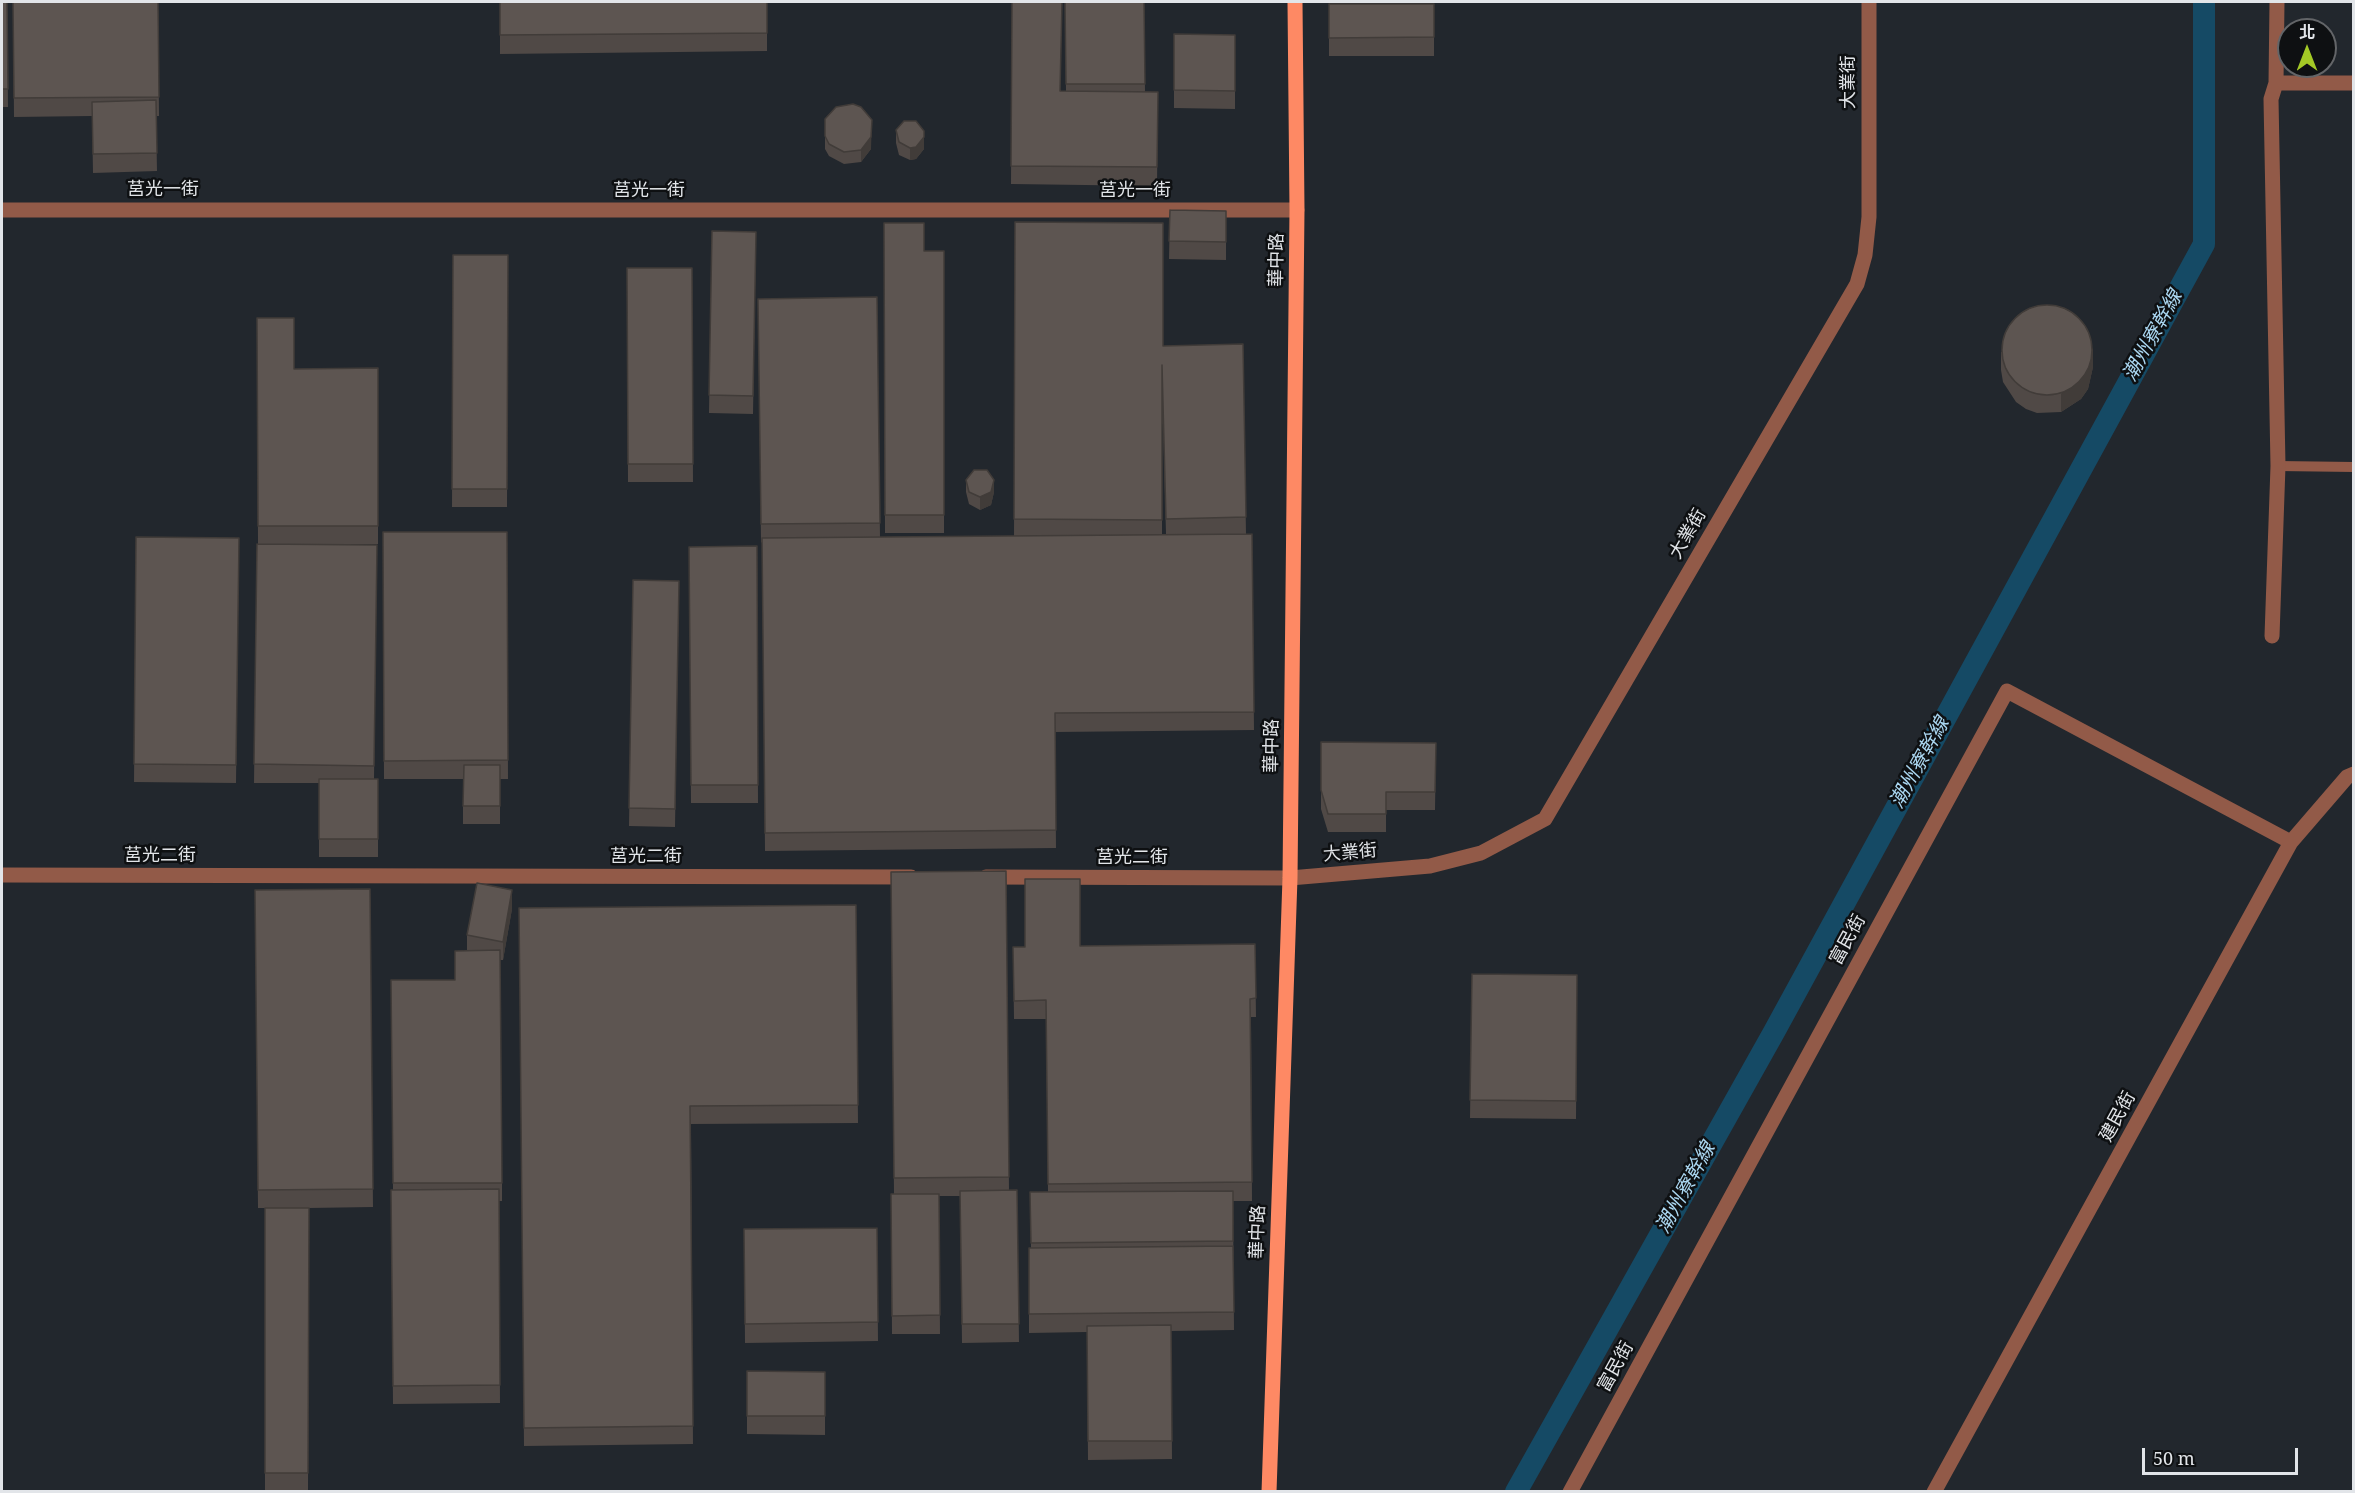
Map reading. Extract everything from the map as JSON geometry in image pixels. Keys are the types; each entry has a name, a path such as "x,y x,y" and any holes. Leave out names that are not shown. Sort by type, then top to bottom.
{"main road":[{"name":"華中路","path":"1269,1491 1290,878 1297,210 1295,2"}],"street":[{"name":"大業街","path":"1290,878 1430,866 1481,853 1545,819 1857,284 1865,255 1869,217 1869,2"},
{"path":"2272,636 2278,466 2271,99 2276,83 2277,2"},
{"path":"2276,83 2354,83"},
{"name":"莒光一街","path":"2,210 1297,210"},
{"name":"富民街","path":"1570,1491 2007,691 2291,843"},
{"name":"建民街","path":"1934,1491 2291,843 2348,777 2354,774"},
{"name":"莒光二街","path":"2,875 932,877"},
{"name":"莒光二街","path":"968,877 1290,878"}],"lane":[{"path":"2278,466 2354,467"}],"building":[{"path":"2,2 7,2 8,89 2,89"},
{"path":"13,2 158,2 159,97 14,98"},
{"path":"500,2 767,2 767,33 500,35"},
{"path":"1012,2 1062,2 1060,91 1158,92 1157,167 1011,166"},
{"path":"1065,2 1144,2 1145,84 1066,84"},
{"path":"1329,4 1434,4 1434,37 1329,38"},
{"path":"1174,34 1235,35 1235,91 1174,90"},
{"path":"156,100 157,153 93,154 92,102"},
{"path":"853,104 861,107 872,120 871,137 861,150 844,152 829,144 825,136 825,119 836,107"},
{"path":"904,121 916,121 924,131 924,137 916,147 910,148 899,142 896,130"},
{"path":"1170,210 1226,211 1226,242 1169,241"},
{"path":"1015,222 1163,223 1163,346 1243,344 1246,517 1166,519 1162,365 1162,520 1014,519"},
{"path":"884,223 924,223 924,251 944,251 944,515 885,515"},
{"path":"712,231 756,232 753,396 709,395"},
{"path":"453,255 508,255 507,489 452,489"},
{"path":"627,268 692,268 693,464 628,464"},
{"path":"877,297 880,523 761,524 758,299"},
{"path":"2047,305 2064,308 2079,318 2089,333 2092,350 2089,367 2079,382 2064,392 2047,395 2030,392 2015,382 2005,367 2002,350 2005,333 2015,318 2030,308"},
{"path":"257,318 294,318 294,369 378,368 378,526 258,526"},
{"path":"974,470 987,470 994,480 991,492 980,497 969,492 966,480"},
{"path":"383,532 507,532 508,760 384,761"},
{"path":"1252,534 1254,712 1055,713 1056,830 765,833 762,538"},
{"path":"136,537 239,538 236,765 134,764"},
{"path":"257,544 377,545 374,766 254,764"},
{"path":"757,546 758,785 691,785 689,547"},
{"path":"633,580 679,581 675,809 629,808"},
{"path":"1321,742 1436,743 1435,792 1386,792 1386,814 1328,814 1321,790"},
{"path":"464,765 500,765 500,806 463,806"},
{"path":"319,779 378,779 378,839 319,839"},
{"path":"1006,871 1009,1177 894,1178 891,872"},
{"path":"1025,879 1080,879 1080,946 1255,944 1256,998 1250,999 1252,1182 1048,1184 1046,1000 1014,1001 1013,947 1025,947"},
{"path":"477,883 512,890 503,942 467,935"},
{"path":"370,889 373,1189 258,1190 255,890"},
{"path":"856,905 858,1105 690,1106 693,1426 524,1428 519,908"},
{"path":"500,950 502,1183 393,1183 391,980 455,980 455,951"},
{"path":"1472,974 1577,975 1576,1101 1470,1100"},
{"path":"499,1189 500,1385 393,1386 391,1190"},
{"path":"1017,1190 1019,1324 962,1324 960,1191"},
{"path":"1233,1191 1233,1241 1031,1243 1030,1192"},
{"path":"891,1194 939,1194 940,1315 892,1316"},
{"path":"265,1208 309,1208 308,1473 265,1473"},
{"path":"877,1228 878,1322 745,1324 744,1229"},
{"path":"1233,1246 1234,1312 1029,1314 1029,1248"},
{"path":"1171,1325 1172,1441 1088,1441 1087,1326"},
{"path":"747,1371 825,1372 825,1416 747,1416"}],"waterway":[{"name":"潮州寮幹線","path":"1516,1492 1774,1032 2204,244 2204,2"}]}
